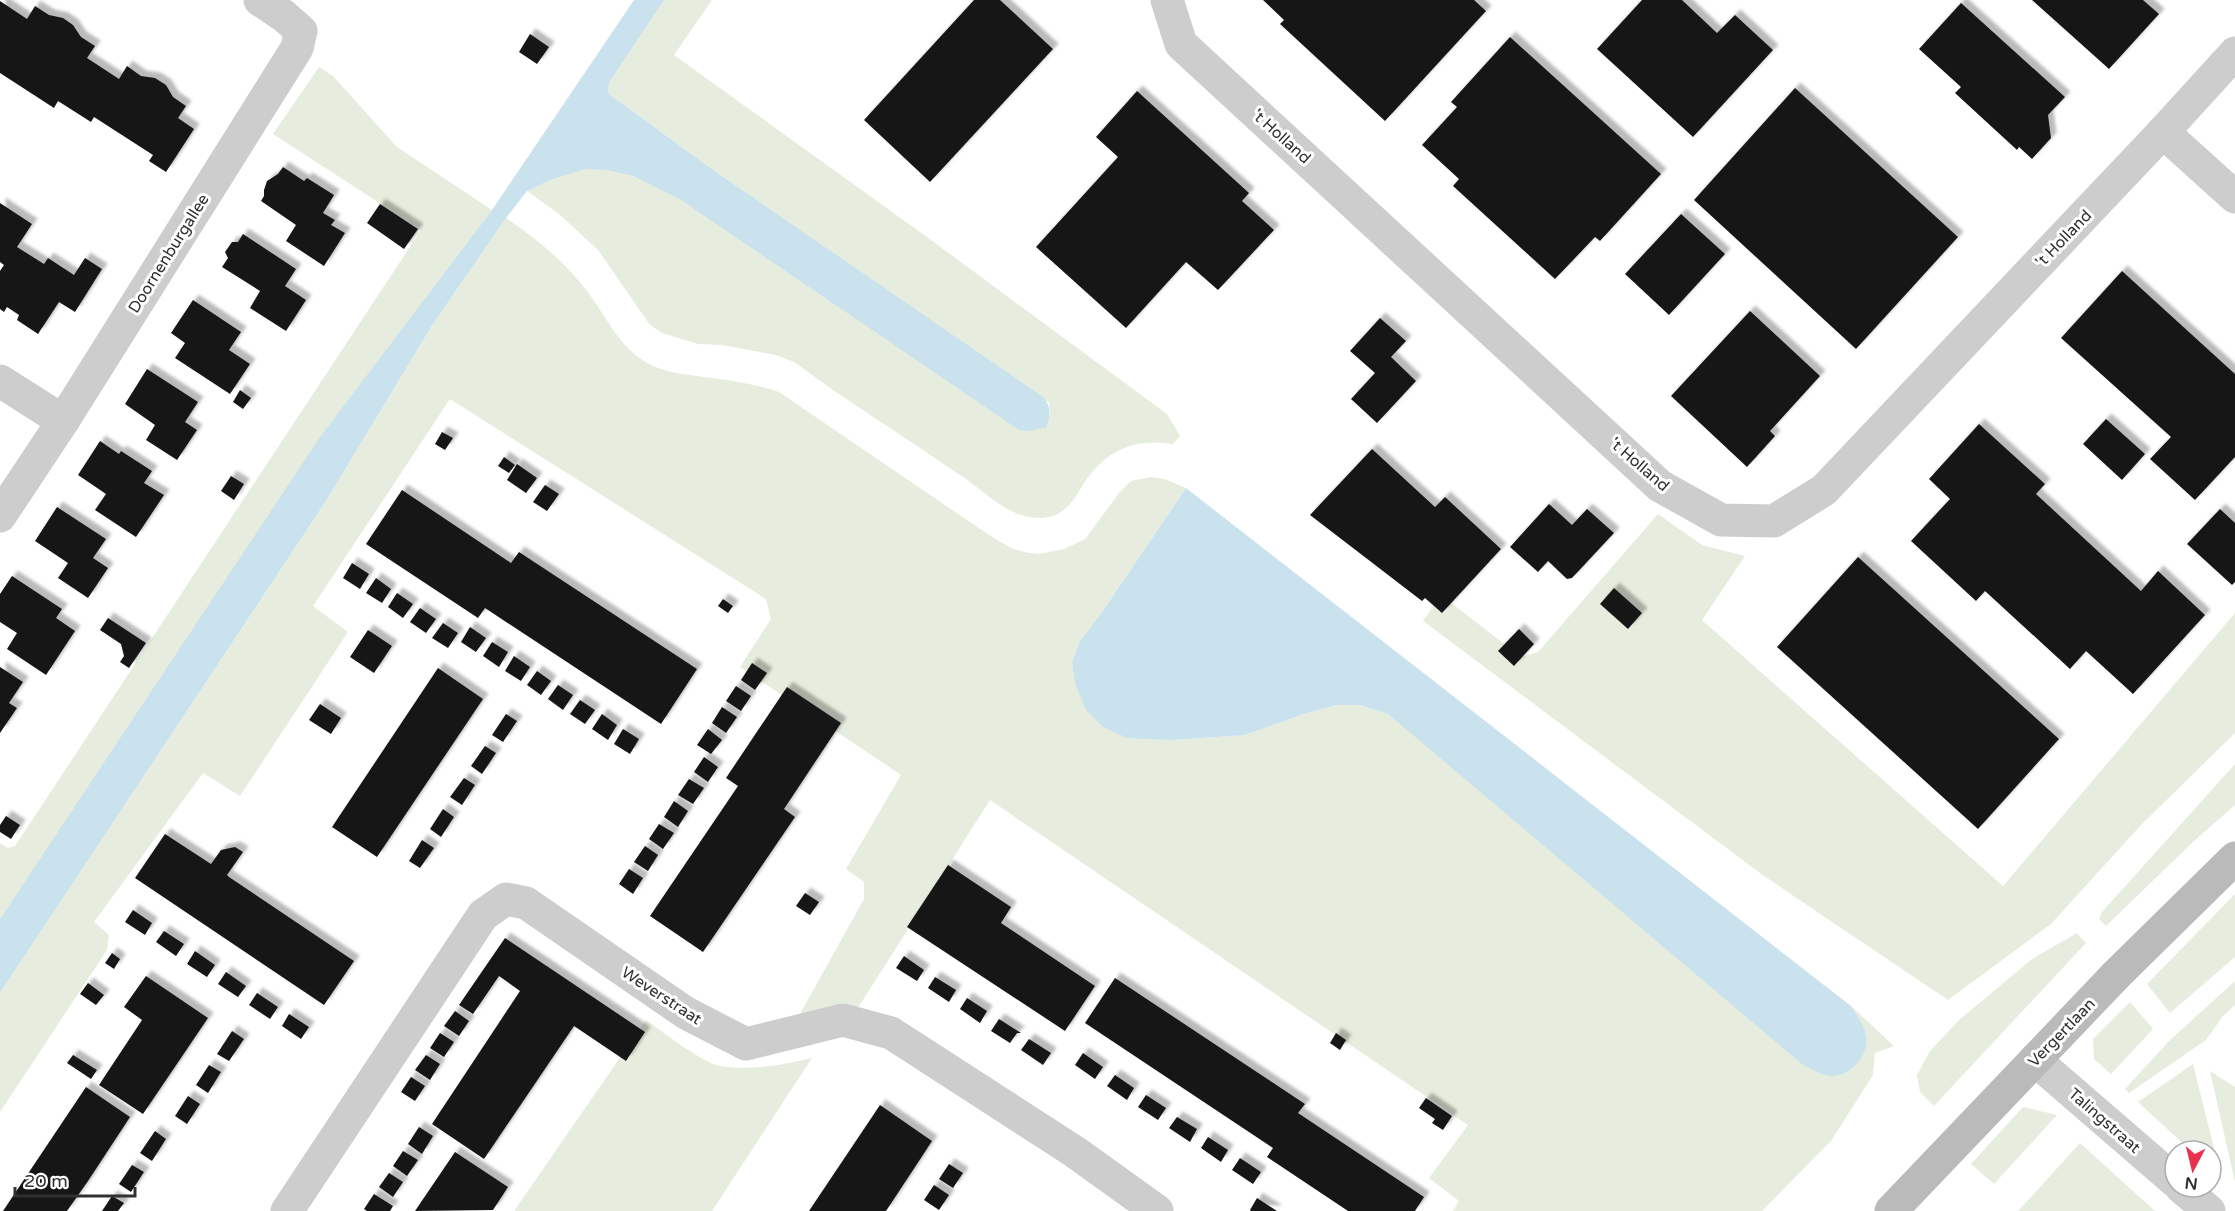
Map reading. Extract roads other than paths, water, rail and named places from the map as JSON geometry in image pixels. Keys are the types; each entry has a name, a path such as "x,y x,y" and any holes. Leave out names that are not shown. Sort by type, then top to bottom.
{"street":[{"name":"Doornenburgallee","path":"0,516 63,421 297,48 302,31 260,0"},
{"name":"'t Holland","path":"1167,0 1181,44 1660,486 1721,520 1774,521 1824,490 2235,53"},
{"path":"2163,132 2235,197"},
{"path":"0,381 63,421"},
{"name":"Vergertlaan","path":"1891,1211 2117,974 2235,858"},
{"name":"Weverstraat","path":"287,1211 483,915 506,899 526,903 686,1013 746,1044 843,1020 891,1032 1075,1152 1158,1211"},
{"name":"Talingstraat","path":"2035,1060 2163,1171"},
{"path":"2195,1199 2209,1211"}],"water":[{"path":"634,0 664,0 610,81 609,94 716,172 1043,397 1050,411 1047,427 1030,431 1019,430 681,200 633,176 607,170 585,169 550,180 527,191 433,324 326,501 0,993 0,919 320,437 492,210"},
{"path":"1186,488 1851,1006 1866,1035 1865,1049 1858,1062 1847,1071 1834,1076 1822,1074 1803,1065 1388,714 1360,705 1337,705 1245,735 1172,740 1127,738 1103,727 1086,710 1075,684 1072,662 1080,641"}]}
